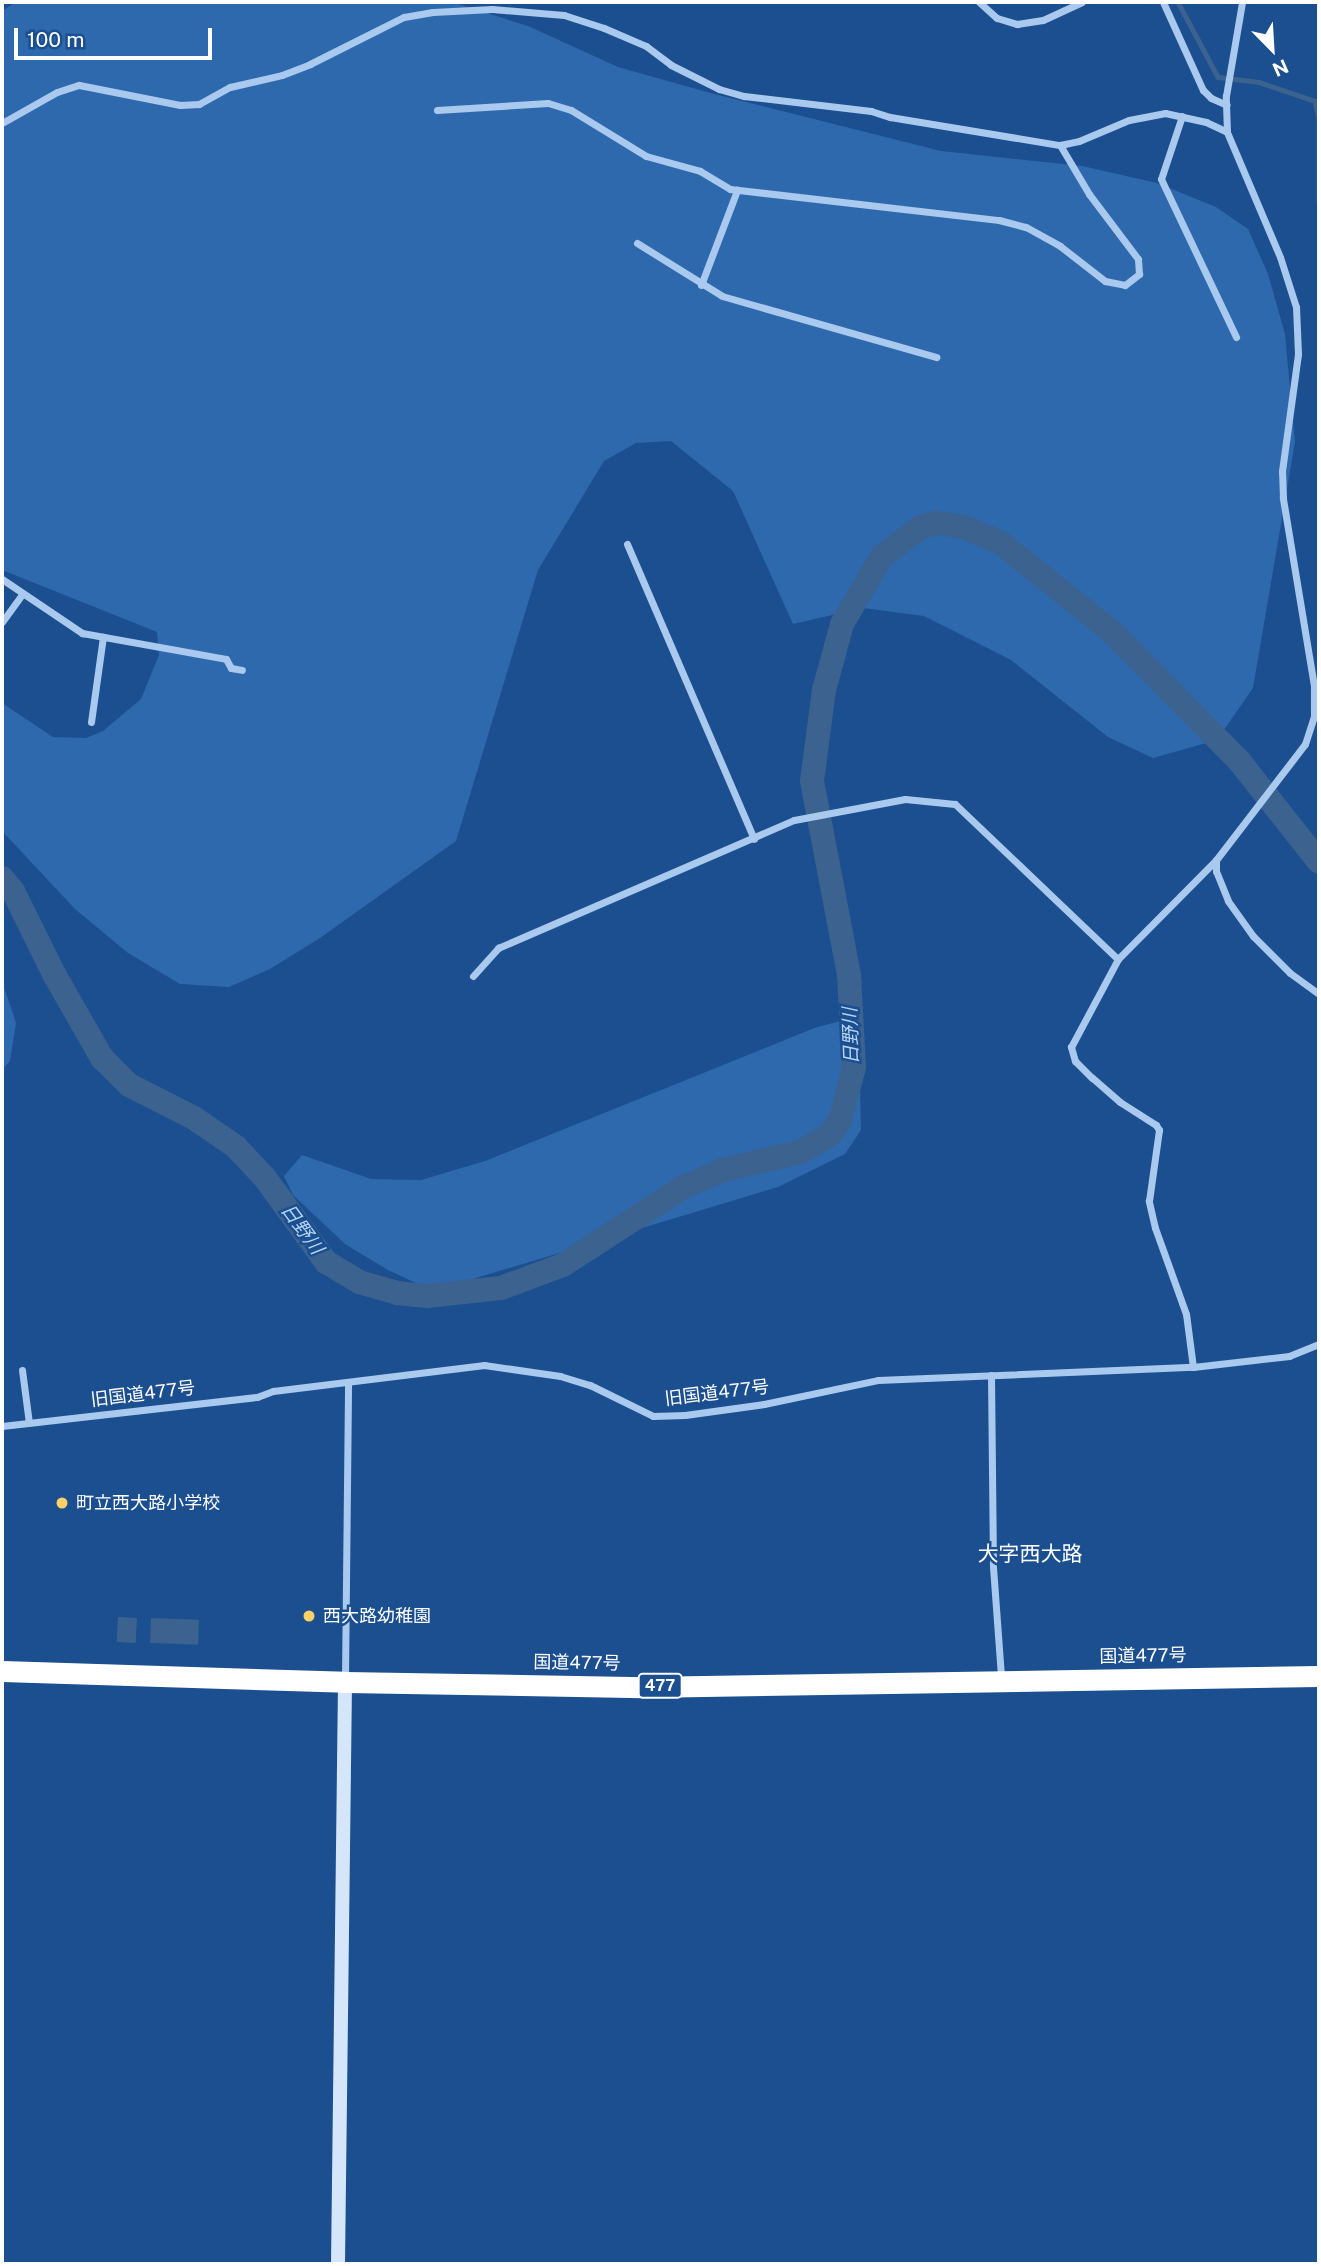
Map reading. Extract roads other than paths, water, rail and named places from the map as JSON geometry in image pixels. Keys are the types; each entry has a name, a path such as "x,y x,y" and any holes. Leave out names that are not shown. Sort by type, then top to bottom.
{"highway":[{"name":"国道477号","path":"2,1671 345,1682 644,1687 1319,1676"}],"street":[{"path":"979,2 997,18 1017,24 1043,20 1082,2"},
{"path":"1163,2 1203,90 1211,98 1227,106"},
{"path":"1193,1367 1186,1314 1155,1228 1149,1201 1159,1130 1156,1125 1109,1093 1080,1066 1071,1053 1071,1047 1118,959 1216,860 1227,841 1305,744 1314,717 1314,686 1283,498 1282,471 1297,370 1297,322 1293,294 1227,132 1226,96 1242,2"},
{"path":"2,123 57,93 79,85 180,105 199,104 230,87 282,75 310,64 404,17 433,12 492,9 564,15 646,46 671,65 719,89 736,94 871,111 890,117 1060,145 1079,141 1129,120 1165,113 1206,122 1227,132"},
{"path":"437,110 548,103 570,110 646,156 700,172 737,190 999,220 1026,227 1060,246 1105,281 1125,285 1139,274 1138,259 1089,194 1060,145"},
{"path":"1182,116 1161,179 1236,337"},
{"path":"701,285 737,190"},
{"path":"637,243 701,285 723,296 936,357"},
{"path":"628,544 754,839"},
{"path":"2,579 82,634 226,659 231,668 242,670"},
{"path":"2,622 22,594"},
{"path":"91,722 103,637"},
{"path":"473,976 498,948 794,820 905,799 956,804 1118,959"},
{"path":"1216,860 1216,872 1228,901 1253,936 1290,973 1319,994"},
{"name":"旧国道477号","path":"2,1426 257,1397 273,1391 460,1366 507,1367 560,1376 590,1385 653,1416 723,1411 878,1380 1193,1367 1289,1356 1319,1344"},
{"path":"22,1370 29,1423"},
{"path":"991,1375 993,1567 1001,1681"},
{"path":"338,2264 348,1382"}],"waterway":[{"path":"1178,2 1218,77 1259,82 1315,101 1319,118 1319,202"},
{"name":"日野川","path":"2,878 13,891 54,974 102,1058 129,1085 194,1118 236,1147 265,1178 326,1262 359,1282 397,1293 427,1296 501,1288 563,1265 682,1188 723,1170 800,1152 830,1135 840,1120 854,1067 849,975 812,781 824,690 842,624 882,556 921,527 935,523 961,526 1001,543 1111,631 1240,762 1319,862"}],"place":[{"name":"町立西大路小学校","path":"62,1503"},
{"name":"西大路幼稚園","path":"309,1616"}],"district":[{"name":"大字西大路","path":"1030,1554"}]}
